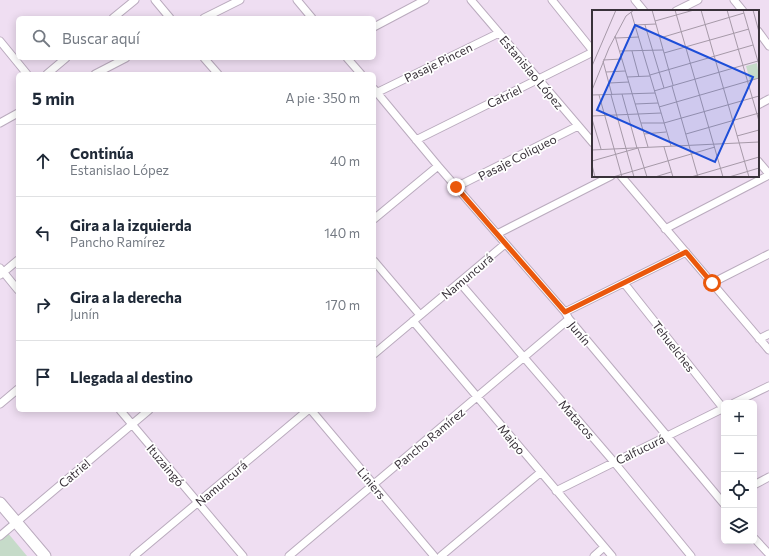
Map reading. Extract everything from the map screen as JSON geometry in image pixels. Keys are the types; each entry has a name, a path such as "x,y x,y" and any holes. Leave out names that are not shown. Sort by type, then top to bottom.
{"main road":[{"path":"0,503 36,556"},
{"path":"0,514 13,524 45,556"}],"street":[{"path":"115,16 135,0"},
{"path":"155,0 168,16"},
{"path":"208,16 240,0"},
{"path":"297,0 310,16"},
{"path":"376,26 425,0"},
{"name":"Estanislao López","path":"471,0 592,142"},
{"path":"552,0 592,50"},
{"path":"635,0 643,10"},
{"path":"678,10 698,0"},
{"path":"734,0 742,10"},
{"path":"759,32 769,46"},
{"name":"Pasaje Pincen","path":"376,92 499,33"},
{"path":"0,41 25,72"},
{"name":"Catriel","path":"416,140 592,52"},
{"path":"49,72 64,60"},
{"path":"99,72 122,60"},
{"path":"206,60 216,72"},
{"path":"349,60 359,72"},
{"name":"Junín","path":"376,93 567,316 721,500"},
{"path":"759,104 769,99"},
{"path":"0,122 16,115"},
{"name":"Pasaje Coliqueo","path":"456,187 578,126"},
{"path":"666,229 769,175 759,162"},
{"path":"376,218 438,166"},
{"path":"496,234 610,177"},
{"path":"622,177 769,350"},
{"name":"Namuncurá","path":"376,352 505,244"},
{"name":"Pancho Ramírez","path":"289,556 477,397 567,316 624,283 686,252"},
{"path":"712,283 769,254"},
{"path":"16,261 1,272 16,288"},
{"path":"376,263 420,315"},
{"name":"Matacos","path":"460,283 614,462 691,556"},
{"name":"Tehuelches","path":"624,283 721,404"},
{"name":"Maipo","path":"413,321 612,556"},
{"path":"759,339 769,334"},
{"path":"740,400 769,386"},
{"path":"0,404 16,391"},
{"name":"Calfucurá","path":"556,491 721,409"},
{"name":"Ituzaingó","path":"122,412 243,556"},
{"name":"Catriel","path":"0,536 147,412"},
{"name":"Namuncurá","path":"134,556 307,412"},
{"name":"Liniers","path":"311,412 374,484 434,556"},
{"path":"441,556 541,472"},
{"path":"757,484 769,478"},
{"path":"757,541 769,554 766,556"},
{"path":"594,556 604,547"}],"green space":[{"path":"7,532 27,556 0,556 0,538"}],"route":[{"path":"456,187 565,312 686,252 712,283"}]}
